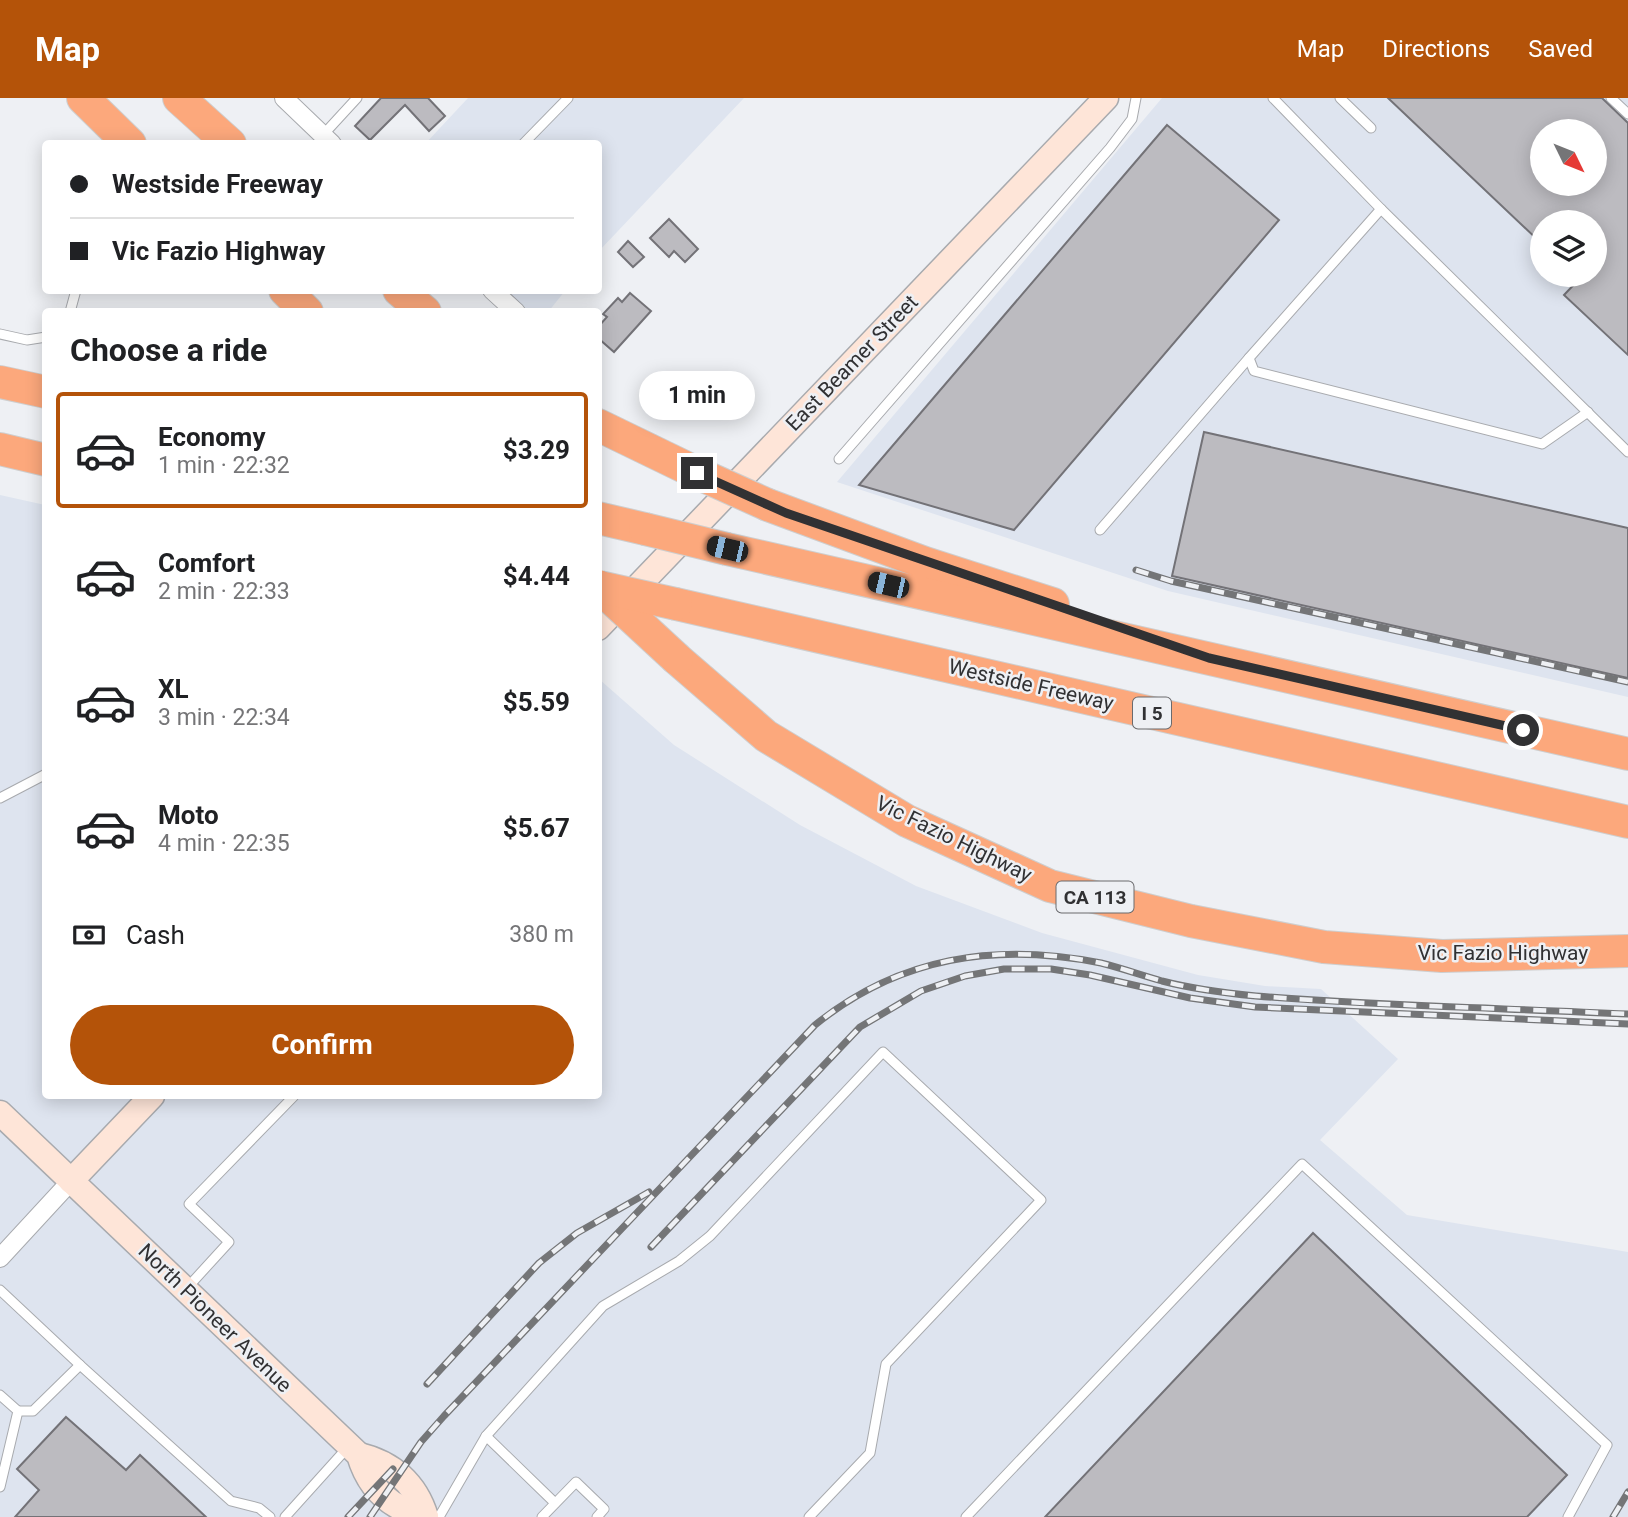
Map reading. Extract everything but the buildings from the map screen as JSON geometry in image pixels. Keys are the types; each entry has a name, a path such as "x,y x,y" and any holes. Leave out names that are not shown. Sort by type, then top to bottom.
{"highway":[{"path":"83,98 126,140"},
{"path":"179,98 226,140"},
{"path":"289,294 303,308"},
{"path":"404,294 420,308"},
{"path":"0,382 42,391"},
{"path":"602,427 768,505 881,547 1209,658"},
{"path":"0,449 42,459"},
{"path":"602,520 1628,754"},
{"name":"Westside Freeway","path":"602,587 1628,822"},
{"name":"Vic Fazio Highway","path":"602,590 766,736 907,821 1050,886 1191,922 1324,947 1442,956 1628,951"}],"street":[{"path":"284,98 327,139"},
{"name":"East Beamer Street","path":"602,624 1106,98"},
{"path":"496,294 512,308"},
{"path":"0,1258 149,1099"},
{"name":"North Pioneer Avenue","path":"0,1113 354,1450 383,1461 393,1470 419,1495 426,1517"}],"lane":[{"path":"327,139 356,98"},
{"path":"527,140 568,98"},
{"path":"839,459 1110,148 1132,119 1136,98"},
{"path":"1272,98 1628,452"},
{"path":"1340,98 1371,128"},
{"path":"1611,98 1628,114"},
{"path":"1100,530 1381,209"},
{"path":"0,334 27,340 42,338"},
{"path":"1249,358 1254,371 1542,444 1588,412"},
{"path":"2,794 42,776"},
{"path":"439,1517 486,1436 603,1306 679,1261 710,1236 883,1052 1041,1199 886,1364 870,1452 809,1517"},
{"path":"186,1289 229,1242 188,1205 291,1099"},
{"path":"966,1517 1302,1164 1606,1445 1569,1517"},
{"path":"0,1290 231,1501 259,1508 270,1517"},
{"path":"0,1395 18,1411 33,1411 80,1365"},
{"path":"0,1487 18,1411"},
{"path":"486,1436 555,1503"},
{"path":"285,1517 354,1450"},
{"path":"542,1517 576,1482 604,1509 597,1517"}],"shaded area":[{"path":"468,98 744,98 602,248 602,140 429,140"},
{"path":"1162,98 1628,98 1628,697 1168,591 837,482"},
{"path":"499,294 563,294 551,308 515,308"},
{"path":"0,495 42,504 42,1099 602,1099 602,682 674,745 800,825 916,886 1042,933 1198,975 1265,986 1321,989 1398,1059 1320,1140 1407,1215 1628,1252 1628,1517 0,1517"}],"railway":[{"path":"1136,570 1171,581 1628,682"},
{"path":"370,1517 421,1442 444,1416 815,1025 847,1002 914,970 986,955 1023,954 1101,963 1174,984 1256,996 1396,1005 1628,1014"},
{"path":"651,1247 860,1027 921,991 965,976 1004,969 1051,969 1190,998 1255,1007 1628,1024"},
{"path":"427,1384 539,1263 577,1233 649,1192"},
{"path":"348,1517 393,1469"},
{"path":"1613,1517 1628,1492"}],"route":[{"path":"697,473 786,513 925,563 1209,658 1523,730"}]}
